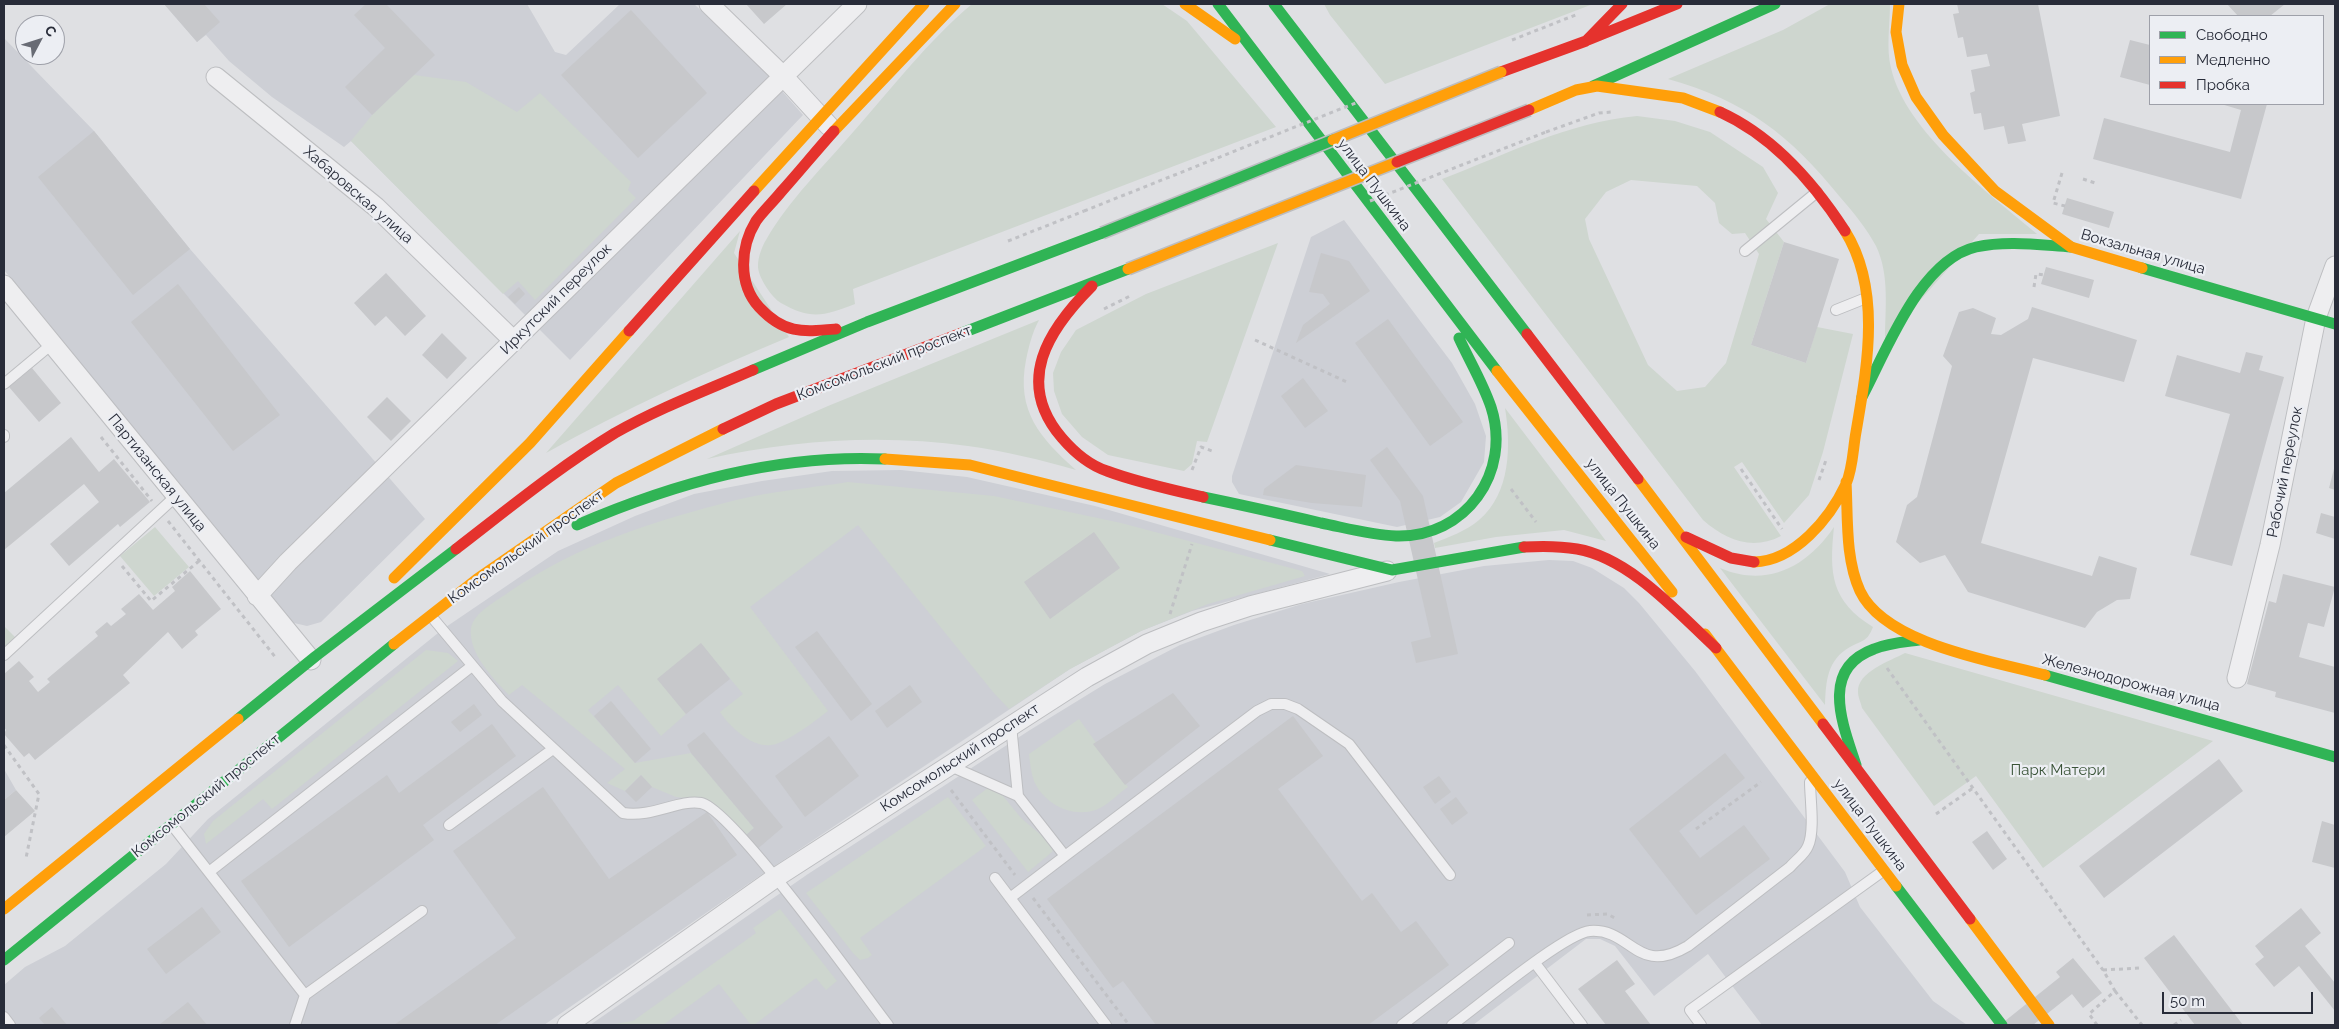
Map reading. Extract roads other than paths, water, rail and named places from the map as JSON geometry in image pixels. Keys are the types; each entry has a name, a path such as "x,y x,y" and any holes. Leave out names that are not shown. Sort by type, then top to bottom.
{"main road":[{"path":"313,658 530,443 924,4"},
{"path":"867,322 802,332 784,325 766,314 752,299 743,274 746,245 756,222 834,131 955,4"},
{"path":"1184,4 1255,52"},
{"name":"улица Пушкина","path":"1218,4 1440,298 1716,648 2002,1025"},
{"name":"улица Пушкина","path":"1274,4 1680,534 2049,1025"},
{"path":"1290,4 1300,37"},
{"path":"1586,41 1622,4"},
{"path":"4,909 313,658 560,470 616,433 675,403 867,322 1102,233 1502,72 1586,41 1677,4"},
{"name":"Комсомольский проспект","path":"4,960 477,579 616,483 660,459 776,404 1097,282 1593,86 1775,4"},
{"name":"Вокзальная улица","path":"1899,4 1896,32 1902,64 1916,97 1943,135 1995,191 2071,247 2335,324"},
{"path":"1593,86 1682,98 1715,110 1747,128 1795,166 1842,225 1858,255 1866,298 1861,399 1846,482 1852,564 1860,589 1871,608 1883,619 1919,640"},
{"path":"1861,399 1916,300 1933,274 1951,256 1975,248 2002,244 2071,247"},
{"path":"1097,282 1070,308 1056,329 1042,355 1037,383 1048,422 1074,452 1106,471 1199,496 1331,526 1396,536 1419,534 1445,526 1468,510 1490,478 1496,435 1491,407 1440,298"},
{"path":"477,579 550,537 629,502 693,482 759,467 828,458 899,458 970,465 1392,570 1519,547 1542,546 1578,549 1603,557 1641,580 1716,648"},
{"path":"1680,534 1719,554 1740,560 1758,562 1780,557 1802,542 1822,521 1846,482"},
{"path":"1859,773 1839,709 1837,692 1842,674 1850,663 1863,653 1919,640"},
{"name":"Железнодорожная улица","path":"1919,640 2335,757"}],"street":[{"path":"709,4 783,76 834,131"},
{"name":"Иркутский переулок","path":"257,596 288,562 857,4"},
{"name":"Хабаровская улица","path":"216,77 376,207 514,341"},
{"name":"Рабочий переулок","path":"2237,678 2270,545 2316,318 2335,266"},
{"name":"Партизанская улица","path":"4,285 257,596 313,658"},
{"name":"Комсомольский проспект","path":"567,1025 775,878 1087,677 1163,637 1250,606 1392,570"}],"lane":[{"path":"1745,251 1817,192"},
{"path":"1836,310 1866,298"},
{"path":"4,384 52,344"},
{"path":"4,655 114,556 176,496"},
{"path":"430,615 502,700 623,813 643,814 701,803 712,808 723,817 775,878 888,1025"},
{"path":"209,872 472,666"},
{"path":"1010,898 1257,711 1271,704 1285,704 1298,708 1349,744 1450,874"},
{"path":"1011,725 1018,796"},
{"path":"449,825 553,749"},
{"path":"948,765 1018,796 1065,856"},
{"path":"1452,1025 1567,940 1590,931 1603,933 1650,956 1662,957 1673,955 1688,946 1802,854 1809,844 1811,822 1809,770"},
{"path":"171,824 305,996"},
{"path":"1702,1025 1690,1010 1885,870"},
{"path":"995,878 1106,1025"},
{"path":"295,1025 305,996 422,910"},
{"path":"1402,1025 1509,943"},
{"path":"1535,963 1582,1025"},
{"path":"4,1017 10,1025"}],"park label":[{"name":"Парк Матери","path":"2058,770"}]}
